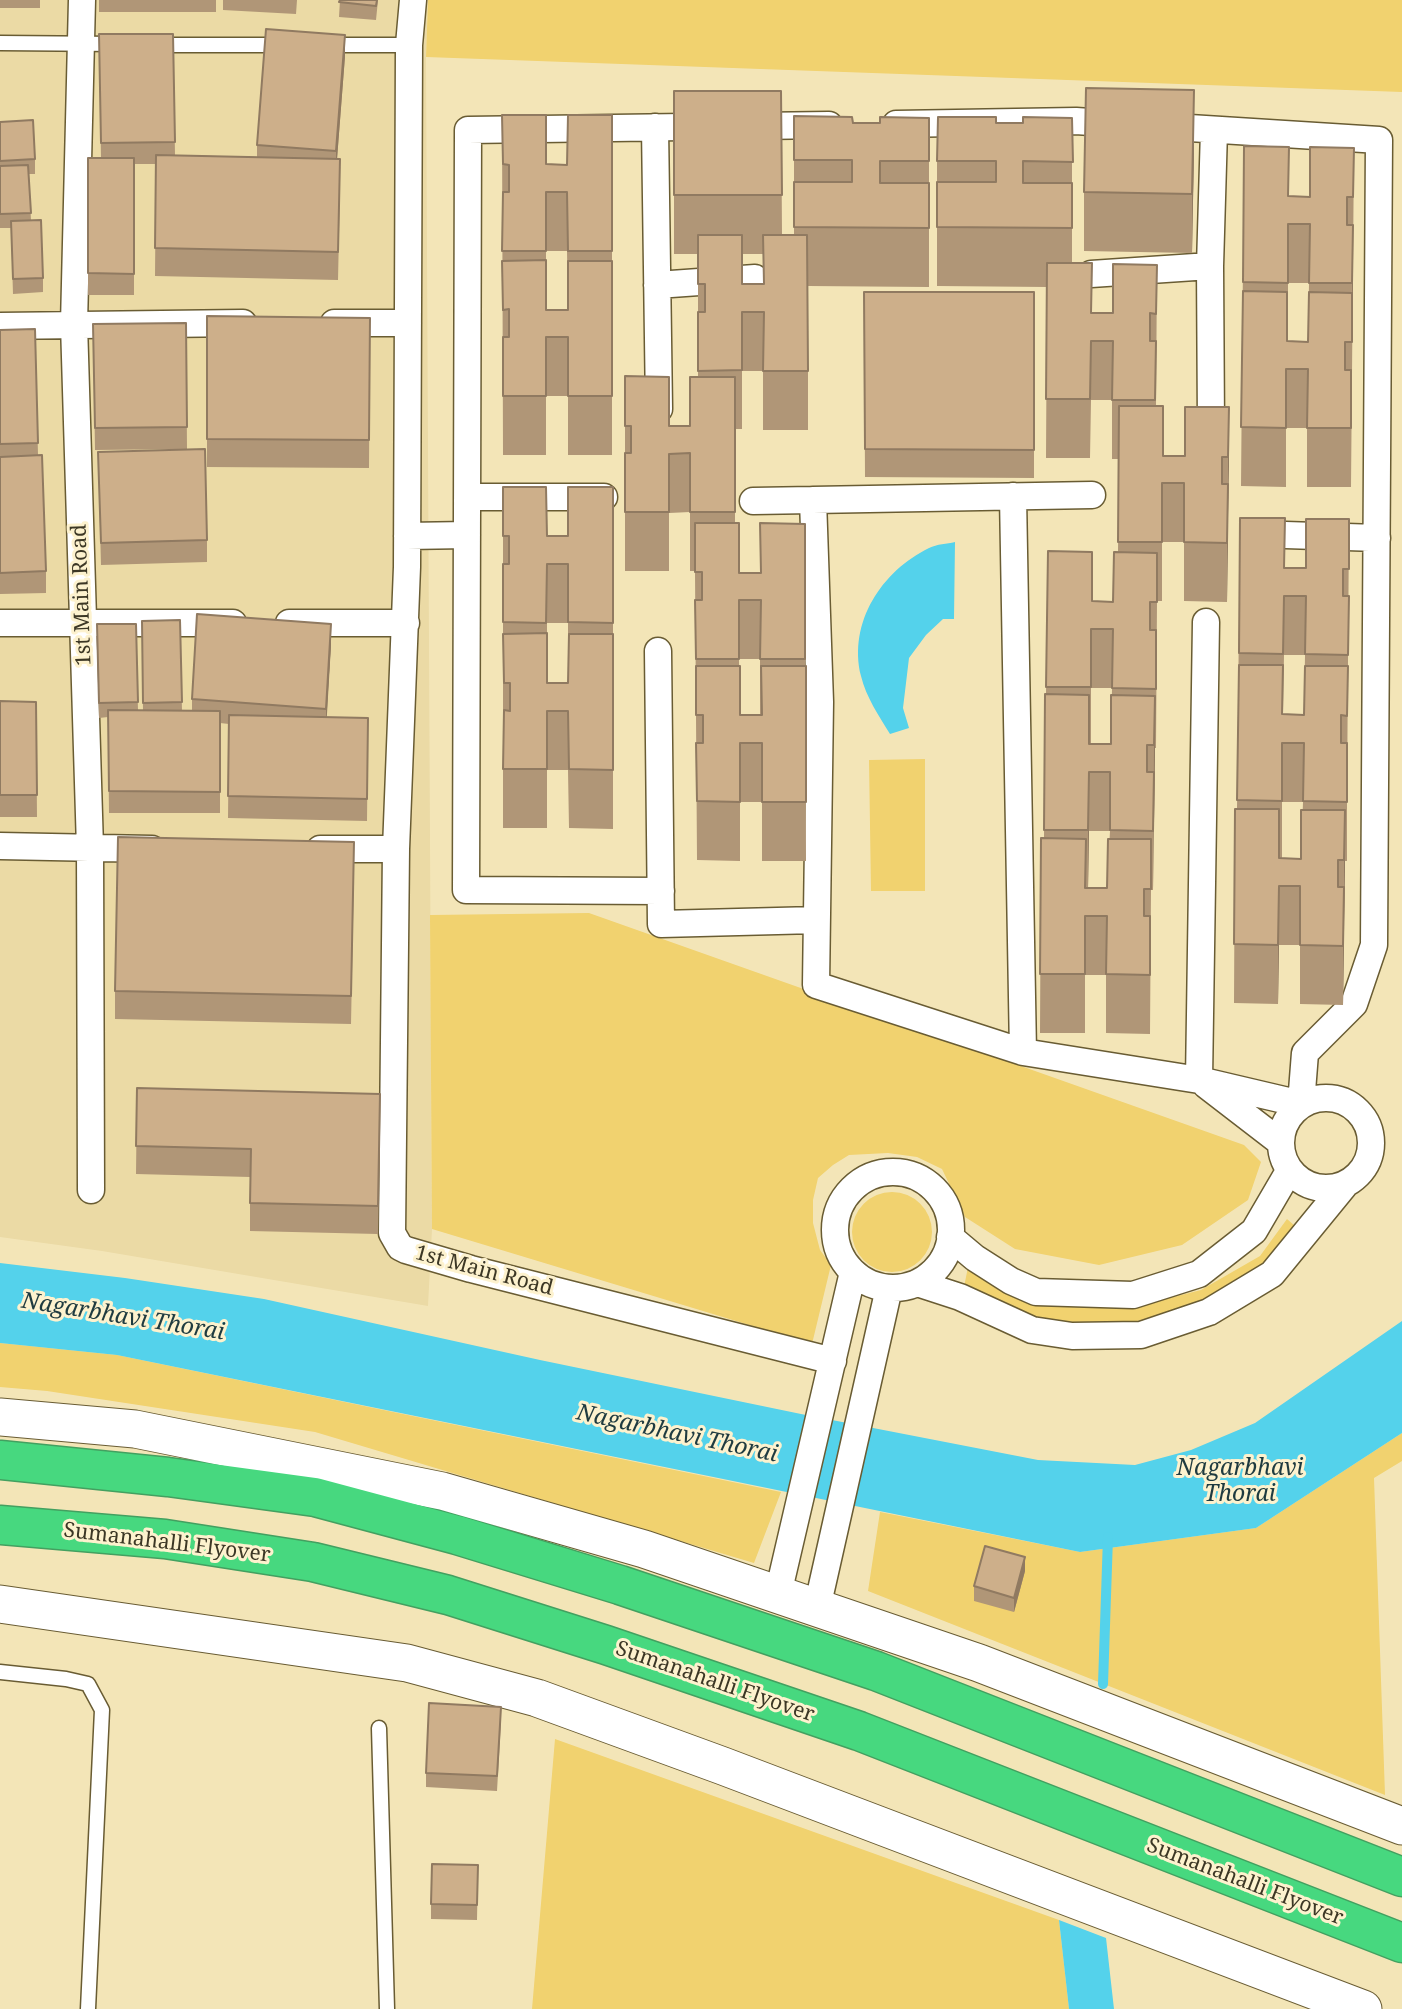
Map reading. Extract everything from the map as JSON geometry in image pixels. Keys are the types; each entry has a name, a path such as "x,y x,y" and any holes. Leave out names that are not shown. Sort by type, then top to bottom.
{"highway":[{"path":"0,1460 168,1477 315,1497 457,1535 621,1585 876,1671 1402,1877"},
{"name":"Sumanahalli Flyover","path":"0,1525 165,1539 313,1562 448,1595 606,1645 859,1731 1402,1943"}],"street":[{"name":"1st Main Road","path":"82,0 74,324 90,848 91,1189"},
{"path":"299,849 396,849 408,536 409,45 413,0"},
{"path":"661,891 466,890 468,130 1076,121 1379,140 1374,945 1354,1004 1305,1054 1301,1104"},
{"path":"655,127 659,409"},
{"path":"1210,428 1210,266 1214,130"},
{"path":"1091,274 1210,266"},
{"path":"657,285 755,278"},
{"path":"0,326 269,323"},
{"path":"311,323 408,323"},
{"path":"753,501 1092,495"},
{"path":"1013,496 1023,1052"},
{"path":"467,497 613,498"},
{"path":"814,500 820,702 816,985 1023,1052 1199,1080 1301,1104"},
{"path":"1255,534 1377,538"},
{"path":"408,536 467,535"},
{"path":"1199,1080 1206,622"},
{"path":"0,623 406,623"},
{"path":"658,651 661,924 816,919"},
{"path":"0,846 173,849"},
{"name":"1st Main Road","path":"396,849 391,1224 392,1233 400,1247 471,1269 832,1367"},
{"path":"1199,1080 1280,1142"},
{"path":"917,1283 960,1297 1032,1330 1072,1336 1141,1335 1209,1312 1272,1274 1343,1186 1361,1172 1371,1152 1371,1137 1366,1122 1357,1111 1345,1102 1330,1098 1301,1104 1290,1114 1280,1142 1282,1157 1289,1171 1314,1188 1343,1186"},
{"path":"950,1237 975,1258 1011,1281 1036,1292 1133,1294 1199,1274 1254,1231 1289,1171"},
{"path":"892,1172 912,1175 929,1184 942,1200 950,1218 950,1237 945,1256 933,1272 917,1283 889,1289 876,1286 853,1272 841,1257 835,1238 836,1218 843,1200 856,1185 873,1175 892,1172"},
{"path":"781,1582 853,1272"},
{"path":"820,1592 889,1289"},
{"path":"0,1417 135,1429 442,1491 643,1549 820,1592 979,1663 1402,1826"},
{"path":"0,1604 407,1662 537,1698 736,1770 1363,2009"}],"lane":[{"path":"0,43 409,45"},
{"path":"0,1672 88,1684 102,1710 88,2009"},
{"path":"379,1728 387,2009"}],"shaded area":[{"path":"0,0 428,0 426,57 432,1229 428,1306 102,1251 0,1237"},
{"path":"428,0 1402,0 1402,92 426,57"},
{"path":"925,759 925,891 871,891 869,760"},
{"path":"589,913 1244,1145 1261,1162 1248,1200 1182,1245 1099,1265 1015,1249 965,1217 942,1169 917,1157 888,1153 849,1155 818,1178 813,1200 813,1223 820,1250 831,1265 812,1344 432,1229 430,915"},
{"path":"892,1192 907,1195 920,1204 929,1217 932,1232 929,1247 920,1260 907,1269 892,1272 877,1269 864,1260 855,1247 852,1232 855,1217 864,1204 877,1195"},
{"path":"1287,1219 1295,1226 1265,1266 1204,1303 1137,1321 1072,1323 1032,1317 964,1287 968,1267 1134,1307 1201,1290 1260,1256"},
{"path":"0,1343 117,1355 781,1492 754,1563 315,1432 47,1391 0,1387"},
{"path":"1402,1433 1402,1461 1374,1478 1385,1795 868,1591 880,1512 1080,1552 1256,1528"},
{"path":"555,1739 1059,1920 1069,2009 532,2009"}],"water":[{"path":"955,542 954,619 943,619 926,635 909,658 903,708 909,728 890,734 869,699 861,676 858,656 864,618 883,584 897,570 929,548"},
{"name":"Nagarbhavi Thorai","path":"0,1263 264,1299 540,1360 1038,1460 1135,1465 1191,1450 1255,1423 1402,1321 1402,1433 1256,1528 1080,1552 117,1355 0,1343"},
{"path":"1059,1920 1106,1938 1114,2009 1069,2009"}],"building":[{"path":"377,0 376,6 339,2"},
{"path":"266,29 345,35 336,151 257,145"},
{"path":"99,34 173,34 175,142 101,143"},
{"path":"1086,88 1194,90 1192,194 1084,192"},
{"path":"674,91 781,91 782,195 674,195"},
{"path":"502,115 546,115 546,164 567,165 568,115 612,115 612,251 568,251 567,192 546,192 546,251 502,251 503,192 509,192 509,165 503,164"},
{"path":"794,116 852,117 853,123 880,123 880,117 929,118 929,161 880,161 880,183 929,183 929,228 794,227 794,182 852,182 852,160 794,160"},
{"path":"938,117 996,117 996,123 1023,123 1023,117 1072,118 1073,162 1023,161 1023,183 1072,183 1072,228 937,227 937,182 996,182 996,161 937,161"},
{"path":"33,120 35,159 0,161 0,122"},
{"path":"1244,146 1289,147 1288,196 1310,197 1310,147 1354,148 1353,197 1347,197 1347,225 1353,225 1352,283 1309,283 1310,224 1288,224 1288,283 1243,282"},
{"path":"156,155 340,159 338,252 155,248"},
{"path":"88,158 134,158 134,274 88,273"},
{"path":"28,165 31,213 0,214 0,166"},
{"path":"41,220 43,278 13,279 11,221"},
{"path":"698,235 742,235 742,284 764,284 763,235 807,235 808,371 763,371 764,312 742,312 742,370 698,371 698,312 705,312 705,284 698,284"},
{"path":"546,260 546,310 568,310 568,261 612,261 612,396 568,396 568,337 546,337 546,396 503,396 503,337 509,337 509,309 503,310 502,261"},
{"path":"1047,263 1092,263 1091,313 1113,313 1113,264 1157,265 1156,314 1150,313 1150,341 1156,341 1155,400 1112,400 1113,341 1091,341 1090,399 1046,399"},
{"path":"1243,291 1287,292 1287,341 1308,342 1309,292 1352,293 1352,342 1345,342 1345,370 1351,370 1351,428 1307,428 1308,369 1286,369 1286,428 1241,427"},
{"path":"864,292 1034,292 1034,450 865,449"},
{"path":"207,316 370,318 369,440 207,439"},
{"path":"186,323 187,427 95,428 93,324"},
{"path":"35,329 38,443 0,444 0,330"},
{"path":"625,376 669,377 669,426 690,426 690,377 735,377 735,512 690,512 690,453 669,454 669,512 625,512 625,453 631,453 631,426 625,426"},
{"path":"1119,406 1163,406 1163,456 1185,456 1185,407 1229,407 1228,457 1222,457 1222,484 1228,484 1227,543 1184,542 1184,483 1162,483 1162,542 1118,542"},
{"path":"205,449 207,540 101,543 98,452"},
{"path":"42,455 46,571 0,573 0,457"},
{"path":"503,487 546,487 547,536 568,536 568,487 613,487 613,623 568,622 568,564 547,564 546,623 503,622 503,564 509,564 509,536 503,536"},
{"path":"1240,518 1285,518 1284,568 1306,568 1306,519 1349,519 1349,569 1343,569 1343,596 1349,596 1348,655 1305,654 1306,596 1284,596 1283,654 1239,653"},
{"path":"695,523 739,523 739,573 761,573 760,523 805,524 805,659 760,659 761,600 739,600 739,659 696,659 695,600 702,600 702,572 695,572"},
{"path":"1048,551 1092,552 1092,601 1113,602 1114,552 1157,553 1157,602 1150,602 1150,630 1156,630 1156,689 1112,688 1113,629 1091,629 1091,687 1046,687"},
{"path":"197,614 331,624 326,709 192,699"},
{"path":"180,620 182,702 143,703 142,621"},
{"path":"97,624 136,624 138,702 99,703"},
{"path":"547,633 547,683 568,683 569,634 613,634 613,770 569,769 568,711 547,711 547,769 503,769 504,710 510,711 510,683 504,683 503,634"},
{"path":"1239,665 1283,665 1282,714 1304,715 1305,666 1348,666 1347,716 1341,715 1341,743 1347,743 1347,802 1303,801 1304,743 1282,743 1282,801 1237,800"},
{"path":"696,666 740,666 740,715 762,715 761,666 806,666 806,802 762,802 762,743 740,743 740,802 697,801 696,743 703,743 703,715 696,715"},
{"path":"1045,694 1089,695 1089,744 1111,744 1111,695 1155,696 1154,745 1147,745 1147,772 1154,772 1153,831 1110,830 1110,772 1089,772 1088,830 1044,830"},
{"path":"0,701 36,702 37,795 0,795"},
{"path":"108,710 220,711 220,792 109,791"},
{"path":"229,715 368,718 367,799 228,796"},
{"path":"1235,809 1279,809 1279,858 1301,859 1301,810 1345,810 1344,860 1338,860 1338,887 1344,887 1343,946 1300,945 1300,886 1279,886 1278,945 1234,944"},
{"path":"118,837 354,842 351,996 115,991"},
{"path":"1041,838 1086,839 1085,888 1107,888 1108,839 1151,839 1151,889 1144,889 1144,916 1150,916 1150,975 1106,974 1107,916 1085,916 1085,974 1040,974"},
{"path":"137,1088 380,1094 378,1206 250,1203 251,1149 136,1146"},
{"path":"985,1546 1025,1557 1014,1598 974,1586"},
{"path":"429,1703 501,1707 497,1776 426,1773"},
{"path":"432,1864 478,1865 477,1905 431,1904"}],"waterway":[{"path":"1103,1684 1108,1537"}]}
